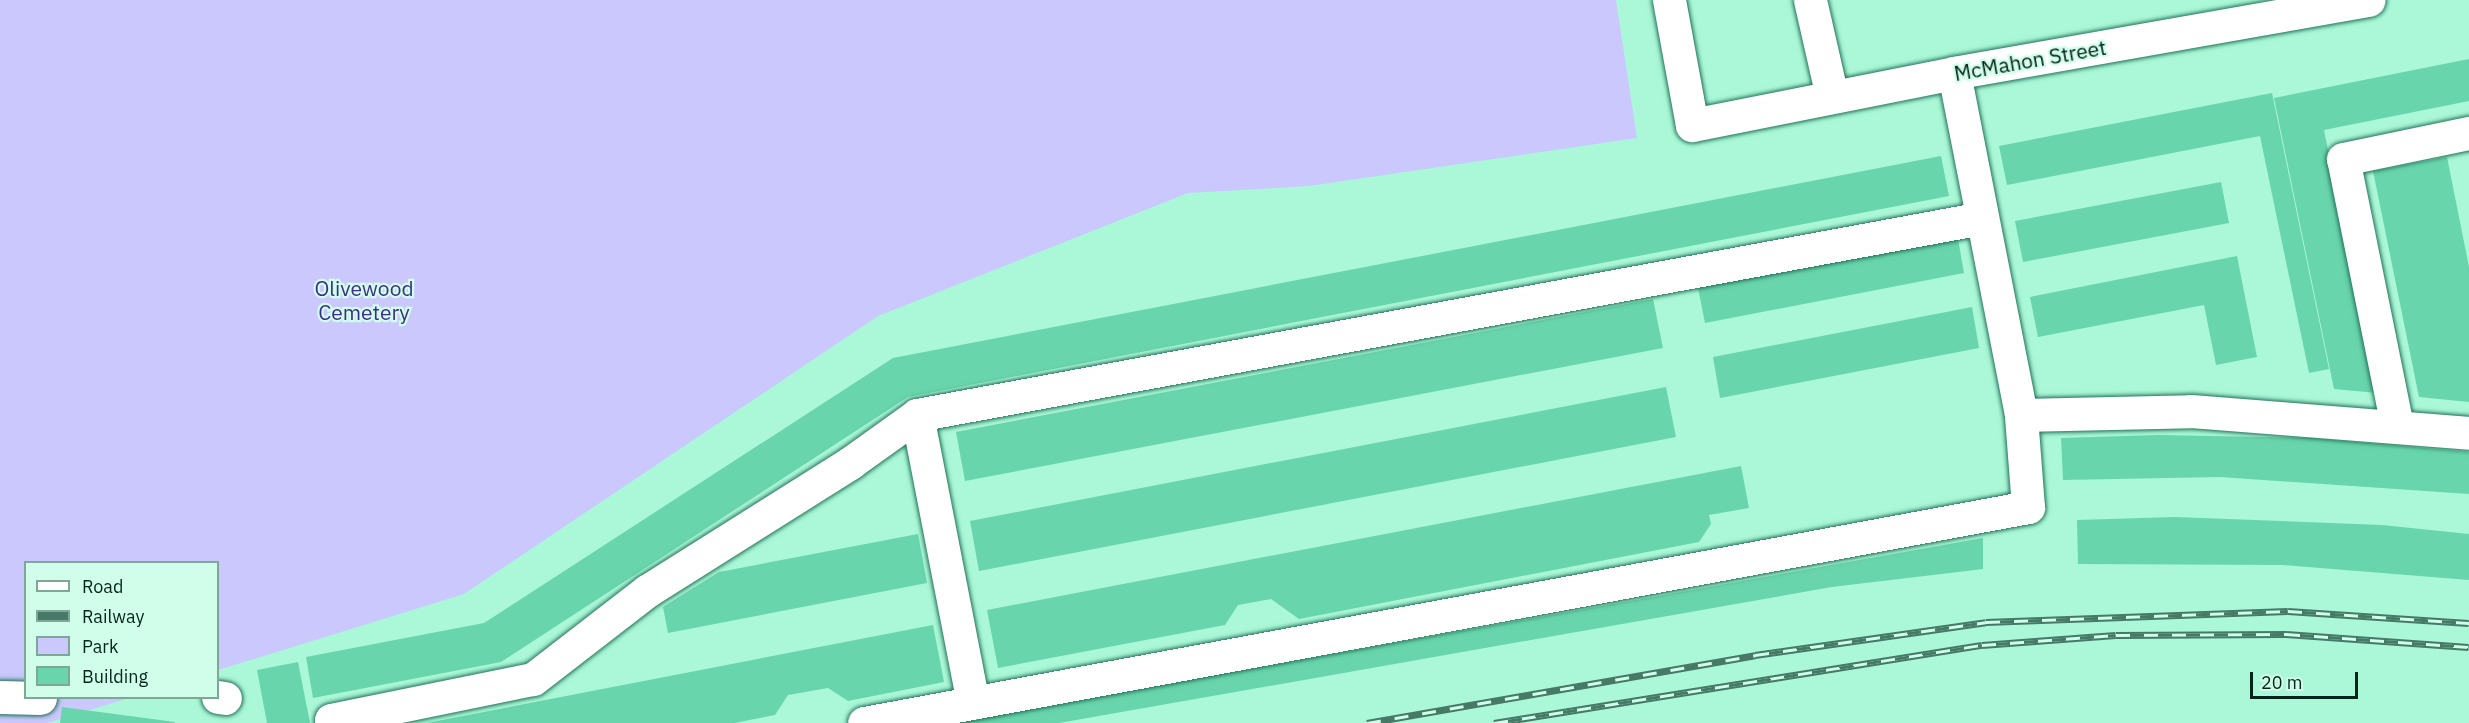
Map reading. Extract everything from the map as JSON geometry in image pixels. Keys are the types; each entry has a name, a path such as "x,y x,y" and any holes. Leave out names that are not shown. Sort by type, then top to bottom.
{"street":[{"name":"McMahon Street","path":"1669,0 1692,125 1954,73 2369,0"},
{"path":"1810,0 1832,97"},
{"path":"864,723 2028,507 2021,415 1954,73"},
{"path":"2397,426 2343,159 2469,133"},
{"path":"332,723 331,720 533,679 646,591 849,463 917,415 1982,218"},
{"path":"2021,415 2191,411 2469,433"},
{"path":"917,415 973,703"},
{"path":"0,697 24,698"}],"green space":[{"name":"Olivewood Cemetery","path":"0,0 1616,0 1637,138 1309,186 1188,193 878,316 464,594 219,670 219,561 24,561 24,699 126,699 47,723 0,723"}],"building":[{"path":"2469,59 2469,101 2324,130 2377,393 2334,389 2274,98"},
{"path":"2272,93 2329,369 2309,373 2260,136 2007,185 1999,146"},
{"path":"1941,156 1949,196 908,397 501,662 313,698 306,657 484,623 893,358"},
{"path":"2447,157 2469,267 2469,402 2419,397 2373,171"},
{"path":"2221,182 2229,223 2023,262 2015,221"},
{"path":"1957,233 1964,273 1705,323 1697,283"},
{"path":"2237,256 2257,357 2216,365 2204,305 2038,337 2030,297"},
{"path":"1653,299 1663,348 965,481 956,432"},
{"path":"1972,307 1979,348 1720,398 1713,357"},
{"path":"1666,387 1676,437 979,571 970,521"},
{"path":"2158,435 2311,438 2469,452 2469,494 2220,477 2063,480 2061,438"},
{"path":"1741,466 1749,508 1709,515 1711,524 1699,542 1299,619 1271,599 1238,605 1225,625 998,668 987,610"},
{"path":"2175,517 2382,525 2469,534 2469,580 2283,565 2078,564 2077,520"},
{"path":"918,534 927,583 668,633 663,607 719,572"},
{"path":"1983,538 1983,569 1832,587 1059,723 947,723"},
{"path":"933,625 944,682 848,701 828,688 788,695 775,715 734,723 427,723"},
{"path":"298,662 310,723 267,723 257,670"},
{"path":"62,707 175,722 175,723 60,723"}],"railway":[{"path":"1367,723 1755,655 1986,622 2288,611 2469,623"},
{"path":"1494,723 1982,645 2116,635 2286,634 2469,647"}]}
